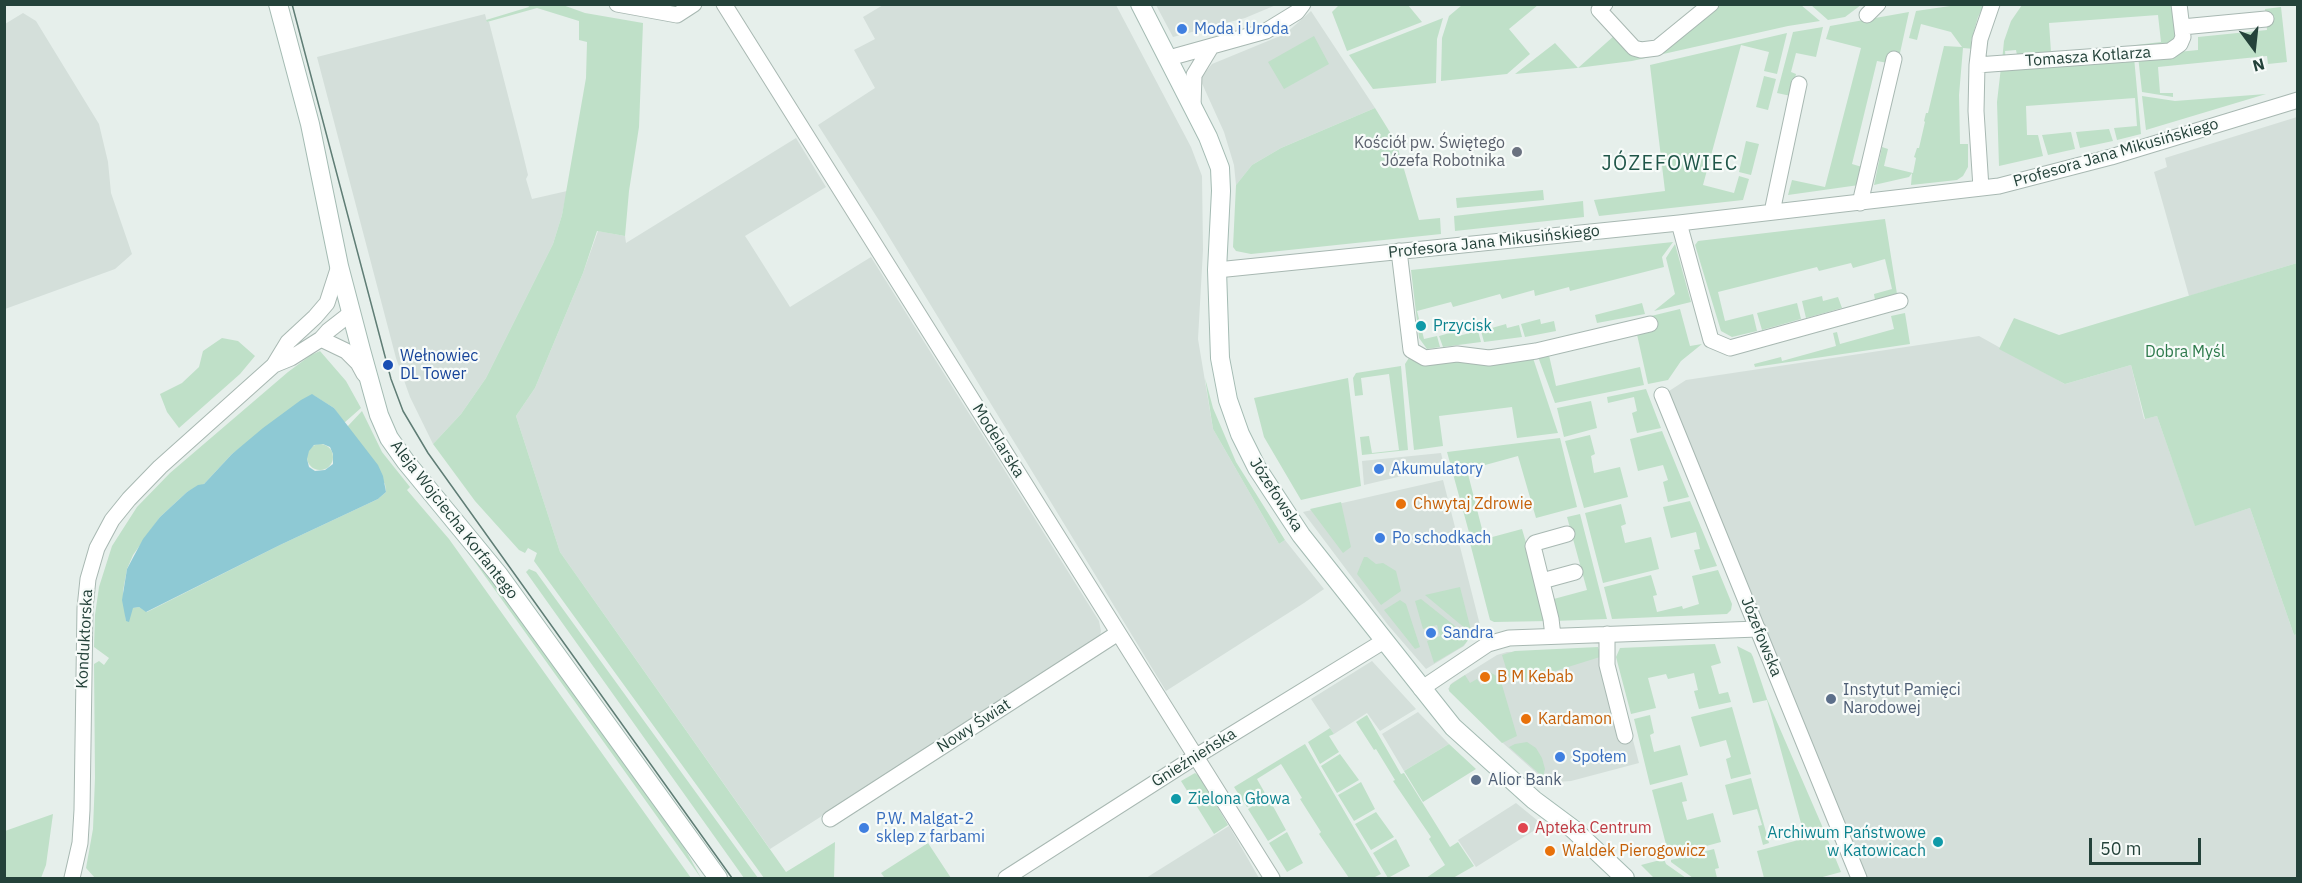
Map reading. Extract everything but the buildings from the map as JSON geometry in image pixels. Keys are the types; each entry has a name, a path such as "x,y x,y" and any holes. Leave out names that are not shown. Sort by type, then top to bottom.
{"street":[{"name":"Aleja Wojciecha Korfantego","path":"278,4 310,124 351,313 369,383 389,438 406,462 500,575 718,879"},
{"path":"617,4 677,15 694,4"},
{"name":"Modelarska","path":"724,4 1272,879"},
{"name":"Józefowska","path":"1140,4 1193,106 1220,168 1217,270 1220,358 1228,400 1240,434 1257,468 1301,535 1453,727 1534,800 1573,829 1625,879"},
{"path":"1169,58 1266,31 1297,12 1303,4"},
{"path":"1602,7 1634,48 1641,50 1657,48 1711,4"},
{"path":"1867,15 1878,4"},
{"path":"1981,188 1976,111 1977,65 1980,39 1992,4"},
{"path":"2179,4 2182,27 2266,20"},
{"name":"Tomasza Kotlarza","path":"1977,65 2170,51 2180,44 2183,37 2182,27"},
{"path":"1193,106 1194,75 1211,47"},
{"path":"1860,203 1894,59"},
{"path":"1772,212 1799,84"},
{"name":"Profesora Jana Mikusińskiego","path":"1217,270 1679,223 1981,188 2018,182 2101,160 2298,99"},
{"path":"1679,223 1711,340 1730,348 1900,301"},
{"path":"1399,251 1411,350 1425,358 1457,354 1489,358 1536,351 1650,324"},
{"name":"Konduktorska","path":"72,879 80,843 83,786 84,616 88,579 94,556 112,520 129,499 160,467 274,365 288,342 327,303 339,266"},
{"name":"Konduktorska","path":"274,365 291,358 321,339 351,313"},
{"path":"315,317 351,313"},
{"path":"321,339 335,345 352,357 369,383"},
{"name":"Józefowska","path":"1662,395 1859,879"},
{"path":"1553,636 1533,546 1534,543 1567,534"},
{"path":"1542,581 1575,572"},
{"path":"1421,689 1488,644 1509,638 1758,629"},
{"name":"Nowy Świat","path":"830,819 1118,633"},
{"path":"1607,634 1607,665 1625,736"},
{"name":"Gnieźnieńska","path":"1006,879 1195,757 1384,641"}],"shaded area":[{"path":"883,5 1116,5 1191,147 1202,176 1203,250 1198,339 1213,429 1279,544 1285,540 1324,589 1166,691 880,222 818,125 875,88 854,50 875,39 863,17"},
{"path":"1156,5 1276,5 1245,18 1173,37"},
{"path":"1311,11 1375,108 1281,148 1252,165 1236,185 1234,165 1224,132 1200,79 1212,64 1285,34"},
{"path":"23,13 36,21 99,124 108,162 111,193 132,254 115,269 5,309 5,24"},
{"path":"485,14 520,142 532,199 567,191 553,244 486,378 461,414 433,444 410,397 396,358 317,57"},
{"path":"2297,117 2297,263 2189,296 2154,172 2167,167 2165,158"},
{"path":"796,138 826,187 745,236 790,307 871,257 1099,621 1101,631 1099,640 770,849 560,552 516,416 535,388 598,231 625,236 626,243"},
{"path":"1979,336 2065,384 2131,365 2144,419 2157,416 2195,525 2250,508 2294,635 2297,634 2297,878 1864,878 1666,393 1686,380"},
{"path":"1441,453 1444,466 1364,485 1362,461"},
{"path":"1443,480 1481,629 1470,637 1464,646 1426,669 1388,625 1303,512"},
{"path":"1612,649 1611,657 1639,763 1571,781 1555,782 1550,785 1448,689 1452,683 1497,655 1507,652"},
{"path":"1372,661 1416,709 1380,731 1367,713 1334,734 1311,699"},
{"path":"1418,712 1449,744 1404,771 1382,734"},
{"path":"1516,803 1543,825 1476,867 1458,840"},
{"path":"1229,826 1259,878 1146,878"}],"green space":[{"path":"560,4 585,13 643,23 639,127 625,236 597,231 583,273 535,388 516,416 560,552 786,872 835,842 834,878 764,878 534,561 537,553 528,548 525,553 519,550 475,501 433,444 461,414 486,378 553,244 562,215 586,78 587,42 579,40 579,21 537,8 487,22 486,20 529,7 528,5"},
{"path":"1340,4 1408,5 1422,22 1347,51 1332,12"},
{"path":"1462,5 1538,5 1509,29 1530,54 1507,74 1441,81 1442,38 1449,16"},
{"path":"1716,5 1801,5 1820,21 1632,61 1578,68 1615,35 1639,53"},
{"path":"1811,5 1861,5 1845,17 1828,20"},
{"path":"1957,5 1984,5 1971,41 1975,49 1963,48 1959,95 1960,144 1968,144 1968,167 1963,176 1957,180 1911,185 1912,173 1909,177 1874,185 1882,147 1888,149 1884,166 1913,173 1916,158 1914,157 1919,148 1944,46 1962,47 1951,32 1921,24 1917,40 1909,38 1916,11"},
{"path":"2022,5 2176,5 2178,43 2137,51 2136,45 2161,42 2158,15 2049,23 2051,52 2063,51 2064,57 2018,60 2016,50 2005,51 2006,61 2002,61 2004,41 2011,21"},
{"path":"2281,7 2287,62 2268,64 2267,56 2158,67 2160,93 2173,93 2173,97 2142,92 2138,56 2198,50 2198,37 2267,30 2265,9"},
{"path":"1909,12 1900,53 1891,51 1888,63 1877,61 1852,164 1862,167 1859,185 1788,195 1792,180 1825,187 1861,48 1826,39 1830,26"},
{"path":"1443,18 1437,39 1436,83 1373,89 1349,55"},
{"path":"1823,27 1816,57 1796,53 1791,72 1796,74 1791,96 1777,93 1793,32"},
{"path":"1787,33 1777,74 1764,71 1769,52 1741,45 1703,185 1734,193 1739,176 1749,179 1743,200 1599,216 1594,200 1665,191 1650,65"},
{"path":"1314,36 1329,64 1284,89 1268,62"},
{"path":"1555,43 1577,68 1515,74"},
{"path":"2134,57 2141,134 2117,140 2114,128 2137,126 2135,98 2026,106 2027,135 2038,135 2043,156 1999,166 1997,102 2001,67"},
{"path":"1764,76 1776,79 1768,110 1756,107"},
{"path":"2266,94 2146,130 2142,96 2175,101"},
{"path":"1375,108 1396,142 1419,220 1440,218 1441,234 1251,254 1236,251 1233,247 1236,185 1252,165 1281,148"},
{"path":"2109,129 2113,141 2080,148 2076,132"},
{"path":"2071,132 2075,149 2048,155 2042,135"},
{"path":"1746,141 1759,144 1751,175 1739,172"},
{"path":"1543,190 1544,200 1457,208 1456,198"},
{"path":"1583,201 1584,217 1455,231 1454,216"},
{"path":"1885,219 1897,294 1875,300 1874,294 1892,289 1885,259 1853,268 1851,263 1819,271 1817,267 1718,292 1725,321 1753,314 1757,331 1732,337 1721,331 1695,245 1698,241"},
{"path":"1673,242 1662,257 1664,267 1570,291 1569,287 1535,296 1534,290 1502,299 1500,294 1453,307 1451,302 1417,311 1424,339 1437,336 1440,347 1427,349 1419,338 1411,270"},
{"path":"1675,244 1691,302 1654,311 1675,294 1666,258"},
{"name":"Dobra Myśl","path":"2297,263 2298,634 2294,635 2250,508 2195,526 2157,416 2145,419 2131,365 2065,384 1999,349 2014,318 2059,335"},
{"path":"1822,296 1823,301 1838,297 1842,308 1806,318 1802,301"},
{"path":"1642,303 1645,314 1597,323 1595,315"},
{"path":"1797,303 1801,319 1762,330 1757,313"},
{"path":"1680,309 1690,346 1702,344 1681,361 1668,380 1648,384 1636,330 1653,325 1651,316"},
{"path":"1905,313 1910,344 1755,367 1754,364 1781,357 1782,361 1836,346 1833,333 1837,332 1840,344 1894,329 1891,316"},
{"path":"1540,319 1541,324 1554,321 1556,331 1525,337 1521,324"},
{"path":"1506,324 1507,328 1519,325 1522,337 1484,342 1481,331"},
{"path":"1457,331 1458,336 1478,331 1481,342 1443,347 1439,336"},
{"path":"222,338 238,341 255,356 240,374 179,428 167,412 160,394 182,383 199,367 203,351"},
{"path":"320,351 346,381 361,408 344,423 334,408 313,395 232,454 204,484 187,492 160,517 133,555 127,569 123,591 126,621 132,608 139,607 147,612 378,499 386,492 385,484 347,427 362,411 382,452 410,487 407,490 449,539 691,878 95,878 86,868 93,829 95,778 94,664 99,661 104,665 109,658 94,647 95,615 99,587 112,546 137,507 170,473 288,372"},
{"path":"1548,351 1556,386 1640,367 1644,385 1555,403 1537,354"},
{"path":"1412,353 1532,355 1558,433 1517,438 1512,407 1439,416 1443,446 1414,450 1405,364"},
{"path":"1401,366 1408,450 1362,455 1360,437 1369,436 1372,453 1399,450 1389,374 1361,378 1363,395 1355,396 1353,378 1356,373"},
{"path":"1205,378 1213,408 1236,462 1285,540 1279,544 1213,429"},
{"path":"1348,378 1361,486 1301,500 1264,437 1254,398"},
{"path":"1646,389 1661,428 1637,433 1632,413 1637,411 1634,397 1608,403 1607,397"},
{"path":"1591,401 1597,428 1564,437 1557,408"},
{"path":"1662,431 1689,497 1668,502 1663,482 1668,480 1663,465 1638,471 1630,439"},
{"path":"1590,435 1595,454 1591,456 1594,473 1620,467 1628,497 1584,508 1565,441"},
{"path":"1560,438 1577,507 1536,518 1518,456 1467,470 1483,533 1470,536 1447,452"},
{"path":"320,444 329,448 333,457 329,466 320,470 311,466 307,457 311,448"},
{"path":"1690,501 1717,566 1700,570 1694,550 1700,549 1696,532 1671,538 1663,507"},
{"path":"1341,502 1351,547 1343,553 1310,509"},
{"path":"1621,504 1626,524 1621,526 1625,543 1651,537 1659,569 1603,583 1585,513"},
{"path":"1580,514 1607,619 1554,621 1550,600 1587,590 1567,517"},
{"path":"1522,529 1549,621 1494,622 1490,620 1470,543"},
{"path":"457,537 499,589 684,847 701,878"},
{"path":"1364,557 1376,564 1383,563 1396,571 1401,591 1381,605 1357,574"},
{"path":"529,569 536,572 758,878 744,878 526,572"},
{"path":"1718,570 1732,604 1727,614 1612,619 1604,587 1651,575 1657,595 1653,596 1657,612 1682,606 1683,609 1699,604 1692,576"},
{"path":"1460,587 1472,634 1425,595"},
{"path":"1421,599 1470,638 1463,646 1434,663 1427,641 1440,636 1437,625 1423,629 1415,601"},
{"path":"1400,600 1406,604 1420,647 1415,649 1384,610"},
{"path":"1715,644 1721,663 1711,666 1719,694 1728,692 1731,702 1699,709 1694,691 1698,690 1694,673 1668,679 1666,674 1648,678 1656,708 1631,714 1616,657 1620,648"},
{"path":"1737,646 1751,653 1753,657 1767,699 1823,828 1804,834 1767,700 1753,703"},
{"path":"1598,647 1600,657 1520,682 1509,678 1502,655 1515,651"},
{"path":"1488,671 1500,678 1517,736 1502,743 1449,691 1450,685 1465,675 1470,683 1477,679 1481,685 1492,679"},
{"path":"1732,707 1751,774 1731,779 1726,759 1731,757 1726,740 1700,747 1691,717"},
{"path":"1367,715 1401,774 1404,773 1450,847 1458,842 1474,866 1453,878 1426,878 1445,865 1429,839 1431,837 1393,781 1395,780 1376,749 1374,750 1356,722"},
{"path":"1650,715 1654,733 1650,735 1654,752 1680,745 1688,775 1650,785 1634,719"},
{"path":"1330,728 1334,734 1329,736 1339,752 1320,764 1308,742"},
{"path":"1527,742 1536,748 1542,758 1545,769 1543,777 1509,747"},
{"path":"1305,744 1381,874 1373,878 1349,878 1319,834 1321,832 1281,764 1257,779 1266,795 1247,807 1234,787"},
{"path":"1449,744 1476,769 1423,802 1404,771"},
{"path":"1340,754 1359,780 1337,793 1321,766"},
{"path":"1195,773 1200,777 1228,825 1214,834 1181,781"},
{"path":"1751,778 1769,843 1763,845 1758,826 1762,825 1757,809 1733,815 1725,785"},
{"path":"1361,782 1375,809 1354,821 1338,795"},
{"path":"1682,782 1687,801 1682,802 1687,820 1713,813 1721,842 1669,856 1652,790"},
{"path":"1268,797 1286,830 1268,841 1248,809"},
{"path":"1376,812 1394,837 1371,850 1355,824"},
{"path":"53,814 46,865 41,878 5,878 5,831"},
{"path":"1287,832 1303,863 1287,872 1269,843"},
{"path":"1825,833 1841,872 1819,878 1764,878 1757,851"},
{"path":"1396,839 1410,866 1388,878 1373,853"},
{"path":"928,843 951,878 882,878 884,877 881,873"},
{"path":"1714,849 1719,868 1715,869 1717,878 1693,878 1671,862 1671,860"},
{"path":"1664,859 1666,864 1686,878 1654,878 1641,865"}],"water":[{"path":"312,394 334,408 378,465 386,492 378,499 146,612 139,607 133,608 129,622 126,621 122,600 127,569 143,539 160,517 187,492 204,484 232,454 263,428","holes":["323,444 330,447 333,464 325,470 315,471 309,467 307,459 314,445"]}],"tram line":[{"path":"292,4 391,379 403,411 428,453 732,878"}],"place":[{"name":"Moda i Uroda","path":"1182,29"},
{"name":"Kościół pw. Świętego Józefa Robotnika","path":"1517,152"},
{"name":"Przycisk","path":"1421,326"},
{"name":"Wełnowiec DL Tower","path":"388,365"},
{"name":"Akumulatory","path":"1379,469"},
{"name":"Chwytaj Zdrowie","path":"1401,504"},
{"name":"Po schodkach","path":"1380,538"},
{"name":"Sandra","path":"1431,633"},
{"name":"B M Kebab","path":"1485,677"},
{"name":"Instytut Pamięci Narodowej","path":"1831,699"},
{"name":"Kardamon","path":"1526,719"},
{"name":"Społem","path":"1560,757"},
{"name":"Alior Bank","path":"1476,780"},
{"name":"Zielona Głowa","path":"1176,799"},
{"name":"P.W. Malgat-2 sklep z farbami","path":"864,828"},
{"name":"Apteka Centrum","path":"1523,828"},
{"name":"Archiwum Państwowe w Katowicach","path":"1938,842"},
{"name":"Waldek Pierogowicz","path":"1550,851"}],"district":[{"name":"JÓZEFOWIEC","path":"1670,164"}]}
